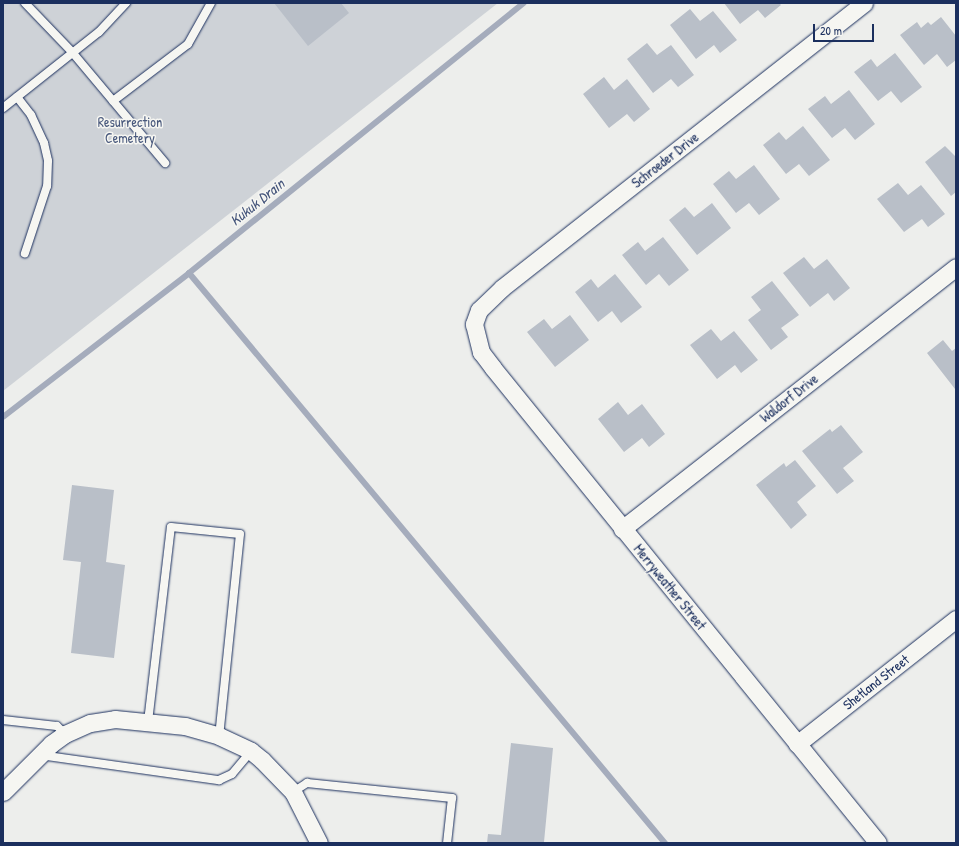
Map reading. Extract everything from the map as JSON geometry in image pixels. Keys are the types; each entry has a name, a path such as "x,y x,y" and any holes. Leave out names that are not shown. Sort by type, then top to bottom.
{"street":[{"name":"Schroeder Drive","path":"474,324 479,310 502,288 864,3"},
{"name":"Waldorf Drive","path":"622,528 956,267"},
{"name":"Merryweather Street","path":"474,324 481,352 493,368 796,744 878,843"},
{"name":"Shetland Street","path":"796,744 956,619"},
{"path":"3,792 39,755 65,734 90,723 115,719 185,726 219,736 251,751 293,792 319,843"}],"lane":[{"path":"25,3 72,52 165,163"},
{"path":"3,108 99,32 126,3"},
{"path":"113,101 188,44 210,3"},
{"path":"17,97 31,115 44,142 48,161 47,186 24,253"},
{"path":"148,722 171,527 240,534 219,736"},
{"path":"3,720 56,726 65,734"},
{"path":"39,755 219,780 232,774 251,751"},
{"path":"293,792 307,783 452,798 448,843"}],"green space":[{"name":"Resurrection Cemetery","path":"3,3 498,3 3,391"}],"building":[{"path":"274,3 341,3 349,13 308,46"},
{"path":"724,3 779,3 781,5 765,18 758,10 740,24"},
{"path":"690,9 700,21 713,11 737,40 720,53 714,45 696,59 670,25"},
{"path":"941,17 956,36 956,60 947,67 937,54 924,65 900,35 917,22 921,28 928,22 931,25"},
{"path":"647,43 657,55 671,45 694,75 678,87 671,79 653,93 627,59"},
{"path":"895,53 922,87 901,103 891,91 878,101 854,72 871,59 877,67"},
{"path":"604,77 614,90 627,79 650,109 634,122 627,114 609,128 583,94"},
{"path":"849,90 875,124 855,140 845,128 832,138 808,109 825,96 831,104"},
{"path":"803,126 830,160 809,176 799,164 786,174 763,145 779,132 786,140"},
{"path":"945,146 956,157 956,192 951,196 925,162"},
{"path":"754,165 780,199 759,215 749,203 736,213 713,184 729,171 736,179"},
{"path":"898,183 908,195 921,185 945,214 928,227 922,219 904,232 877,199"},
{"path":"712,203 731,228 697,255 669,220 685,207 694,217"},
{"path":"663,237 689,270 669,286 659,274 646,285 622,255 638,242 645,251"},
{"path":"804,257 814,269 827,259 850,288 834,301 828,293 810,307 783,273"},
{"path":"615,274 642,307 621,323 612,311 598,322 575,292 591,279 598,288"},
{"path":"772,281 799,315 781,328 788,337 771,350 748,320 761,310 751,297"},
{"path":"570,315 589,340 555,367 527,332 544,319 552,329"},
{"path":"711,329 721,341 734,331 758,360 741,373 735,365 717,379 690,345"},
{"path":"943,340 952,351 956,348 955,389 927,353"},
{"path":"618,402 628,415 642,404 665,434 649,447 642,438 624,452 598,419"},
{"path":"841,425 863,452 843,468 854,481 837,494 802,451 830,429 832,432"},
{"path":"795,460 816,486 797,502 807,515 791,529 756,485 784,463 786,467"},
{"path":"72,485 114,490 106,562 125,565 114,658 71,653 81,562 63,560"},
{"path":"511,743 553,748 544,842 487,843 488,834 501,835"}],"waterway":[{"name":"Kukuk Drain","path":"3,417 189,273 524,3"},
{"path":"189,273 665,843"}]}
